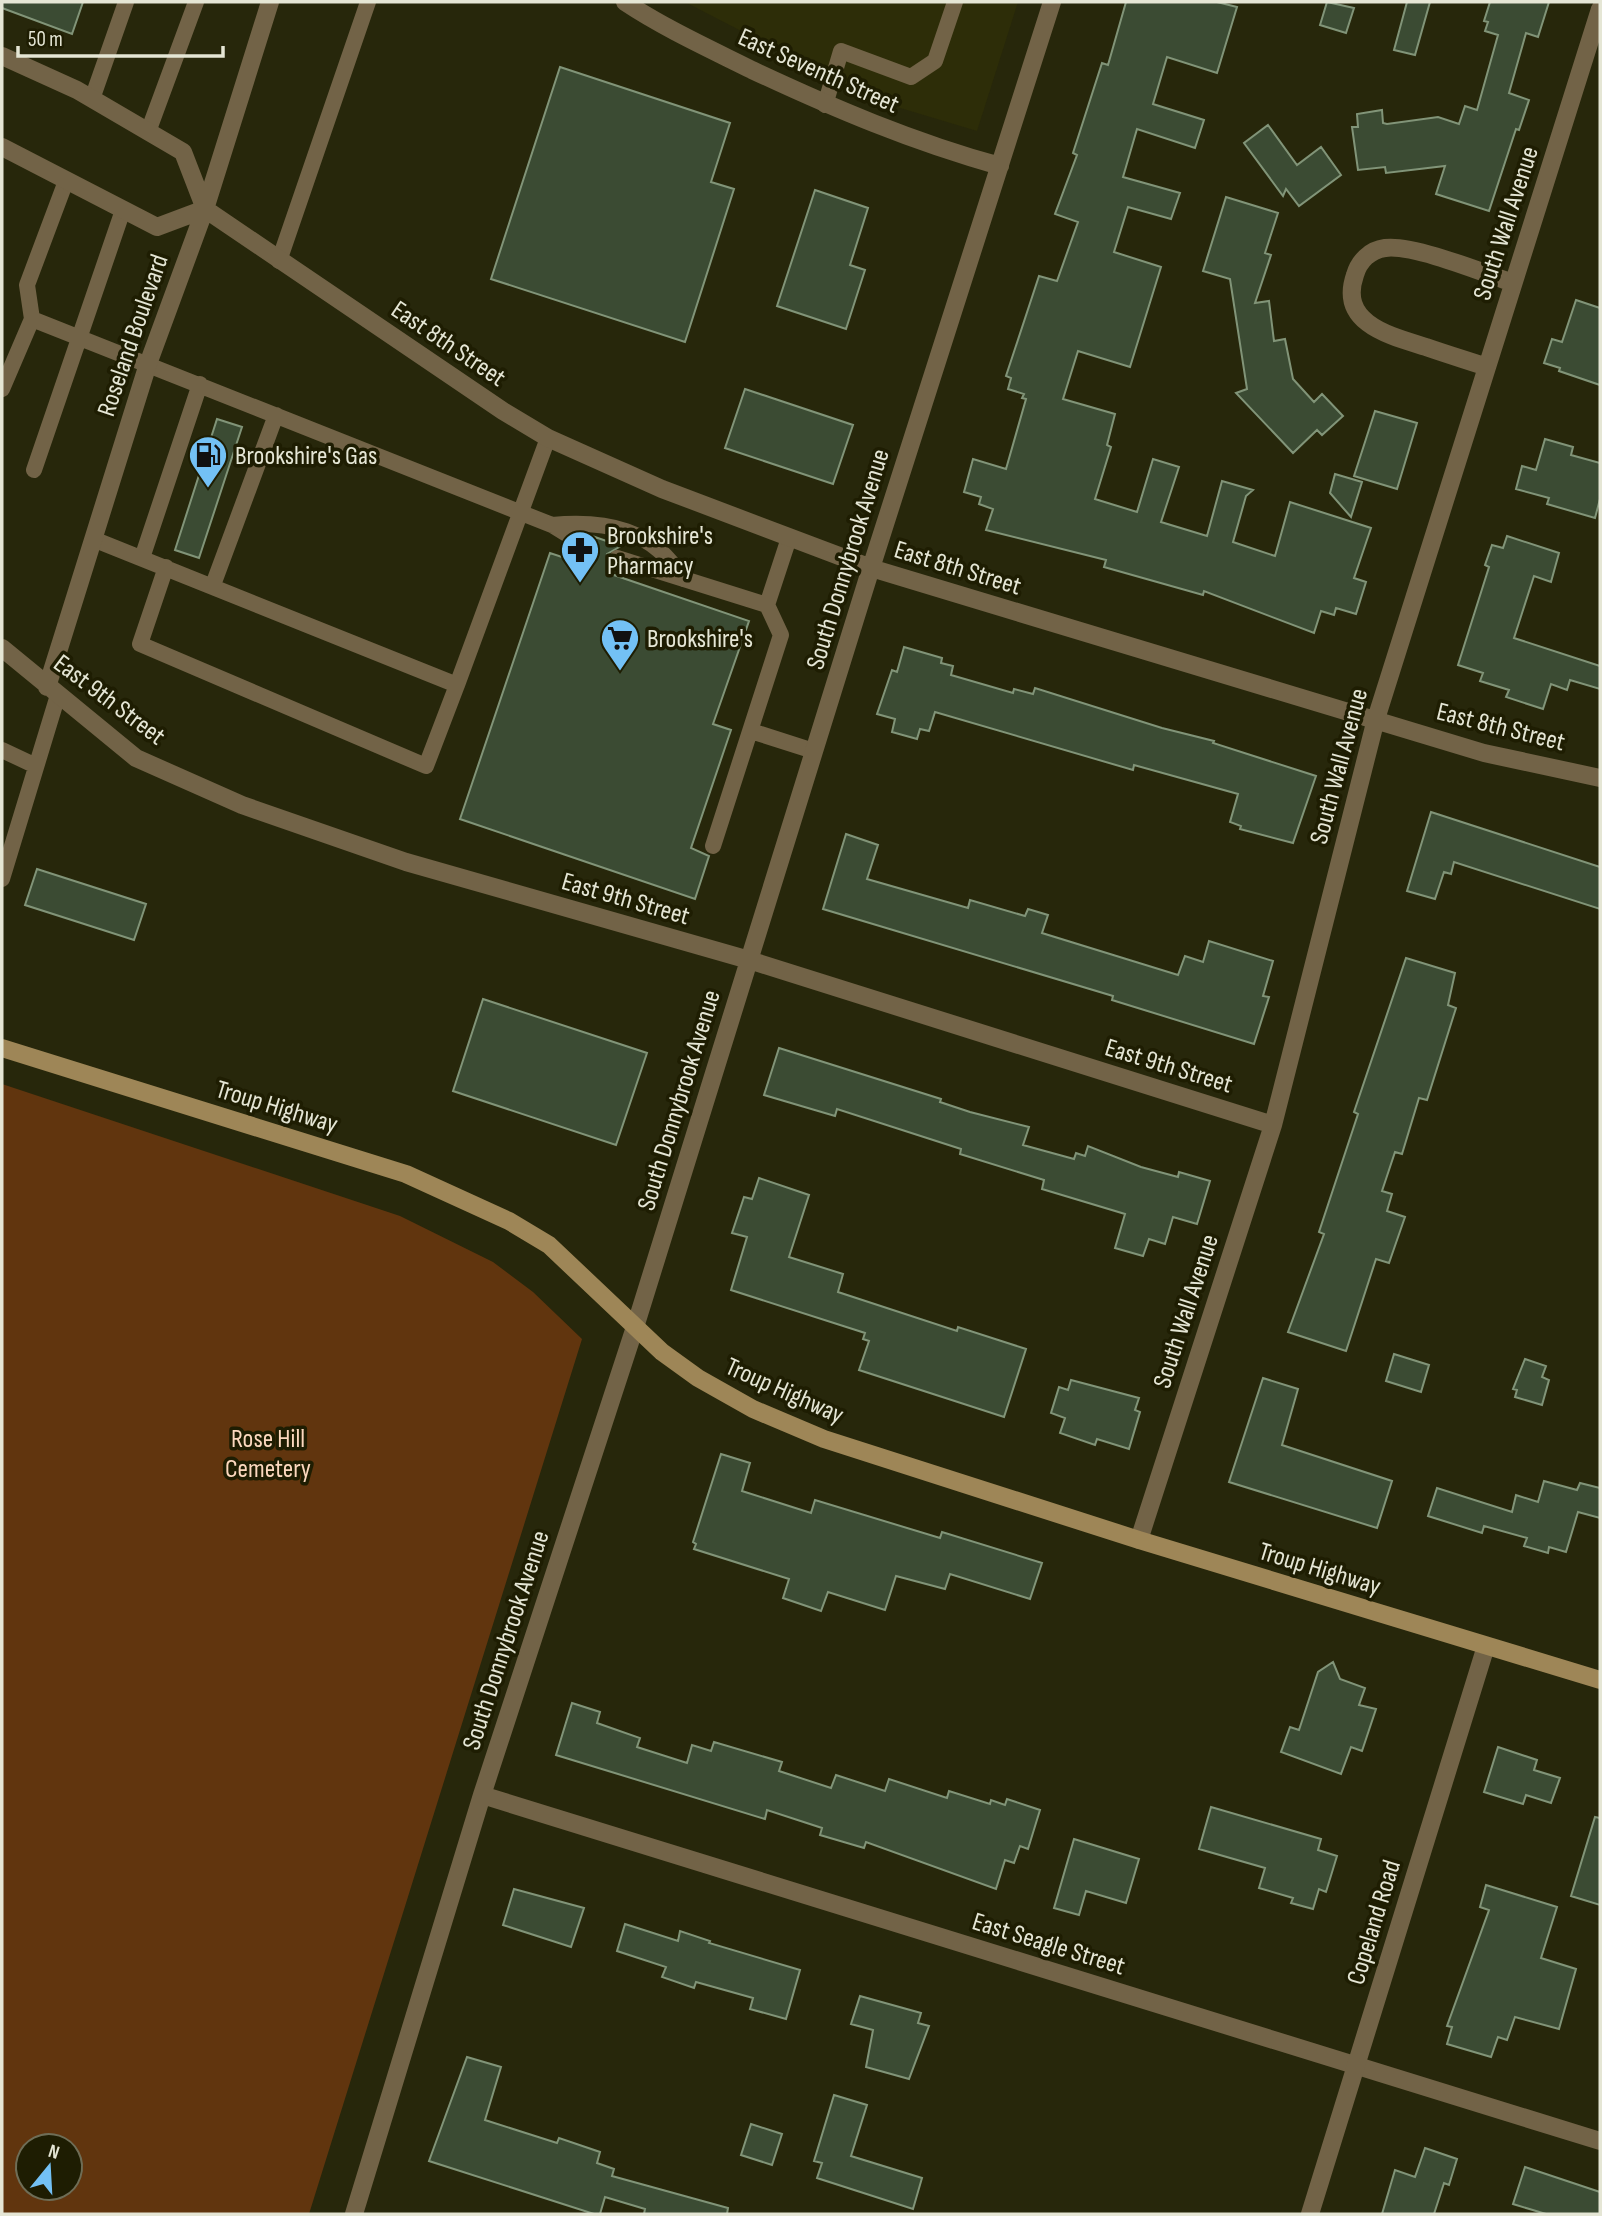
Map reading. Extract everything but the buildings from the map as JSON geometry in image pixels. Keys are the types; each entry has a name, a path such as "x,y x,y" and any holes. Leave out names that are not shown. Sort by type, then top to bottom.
{"main road":[{"name":"Troup Highway","path":"2,1048 406,1174 509,1221 549,1245 662,1352 698,1378 753,1409 824,1439 1139,1540 1600,1680"}],"street":[{"name":"Roseland Boulevard","path":"53,691 93,539 148,364 205,209 270,2"},
{"name":"East Seventh Street","path":"625,2 724,56 825,105 933,148 1000,166"},
{"name":"South Donnybrook Avenue","path":"354,2214 482,1795 635,1324 870,568 1052,2"},
{"name":"South Wall Avenue","path":"1139,1540 1273,1125 1376,719 1600,9"},
{"path":"2,55 92,99 183,152 205,209 156,227 2,147"},
{"name":"East 8th Street","path":"205,209 279,261 548,438 662,489 870,568 1484,753 1600,778"},
{"path":"1487,367 1378,331 1360,317 1352,302 1354,275 1366,255 1385,248 1409,250 1513,283"},
{"name":"East 9th Street","path":"2,648 136,758 242,805 406,862 749,960 1273,1125"},
{"name":"Copeland Road","path":"1310,2214 1486,1646"},
{"name":"East Seagle Street","path":"482,1795 1600,2141"}],"lane":[{"path":"92,99 126,2"},
{"path":"148,132 196,2"},
{"path":"279,261 368,2"},
{"path":"825,105 841,51 911,77 935,61 956,2"},
{"path":"2,389 32,319 27,285 66,181"},
{"path":"34,470 123,210"},
{"path":"32,319 552,525 589,548"},
{"path":"142,558 200,384"},
{"path":"213,585 276,415"},
{"path":"166,567 140,644 426,766 548,438"},
{"path":"552,525 589,522 609,525 644,538 673,562 683,579"},
{"path":"713,846 781,635 767,605 789,538"},
{"path":"93,539 457,685"},
{"path":"617,558 767,605"},
{"path":"2,879 8,833 36,766 53,691"},
{"path":"751,731 814,751"},
{"path":"2,750 36,766"}],"shaded area":[{"path":"685,2 1018,2 977,131 877,101"}],"green space":[{"name":"Rose Hill Cemetery","path":"2,1084 400,1216 493,1262 533,1292 582,1339 309,2214 2,2214"}],"place":[{"name":"Brookshire's Gas","path":"208,489"},
{"name":"Brookshire's Pharmacy","path":"580,584"},
{"name":"Brookshire's","path":"620,672"}]}
